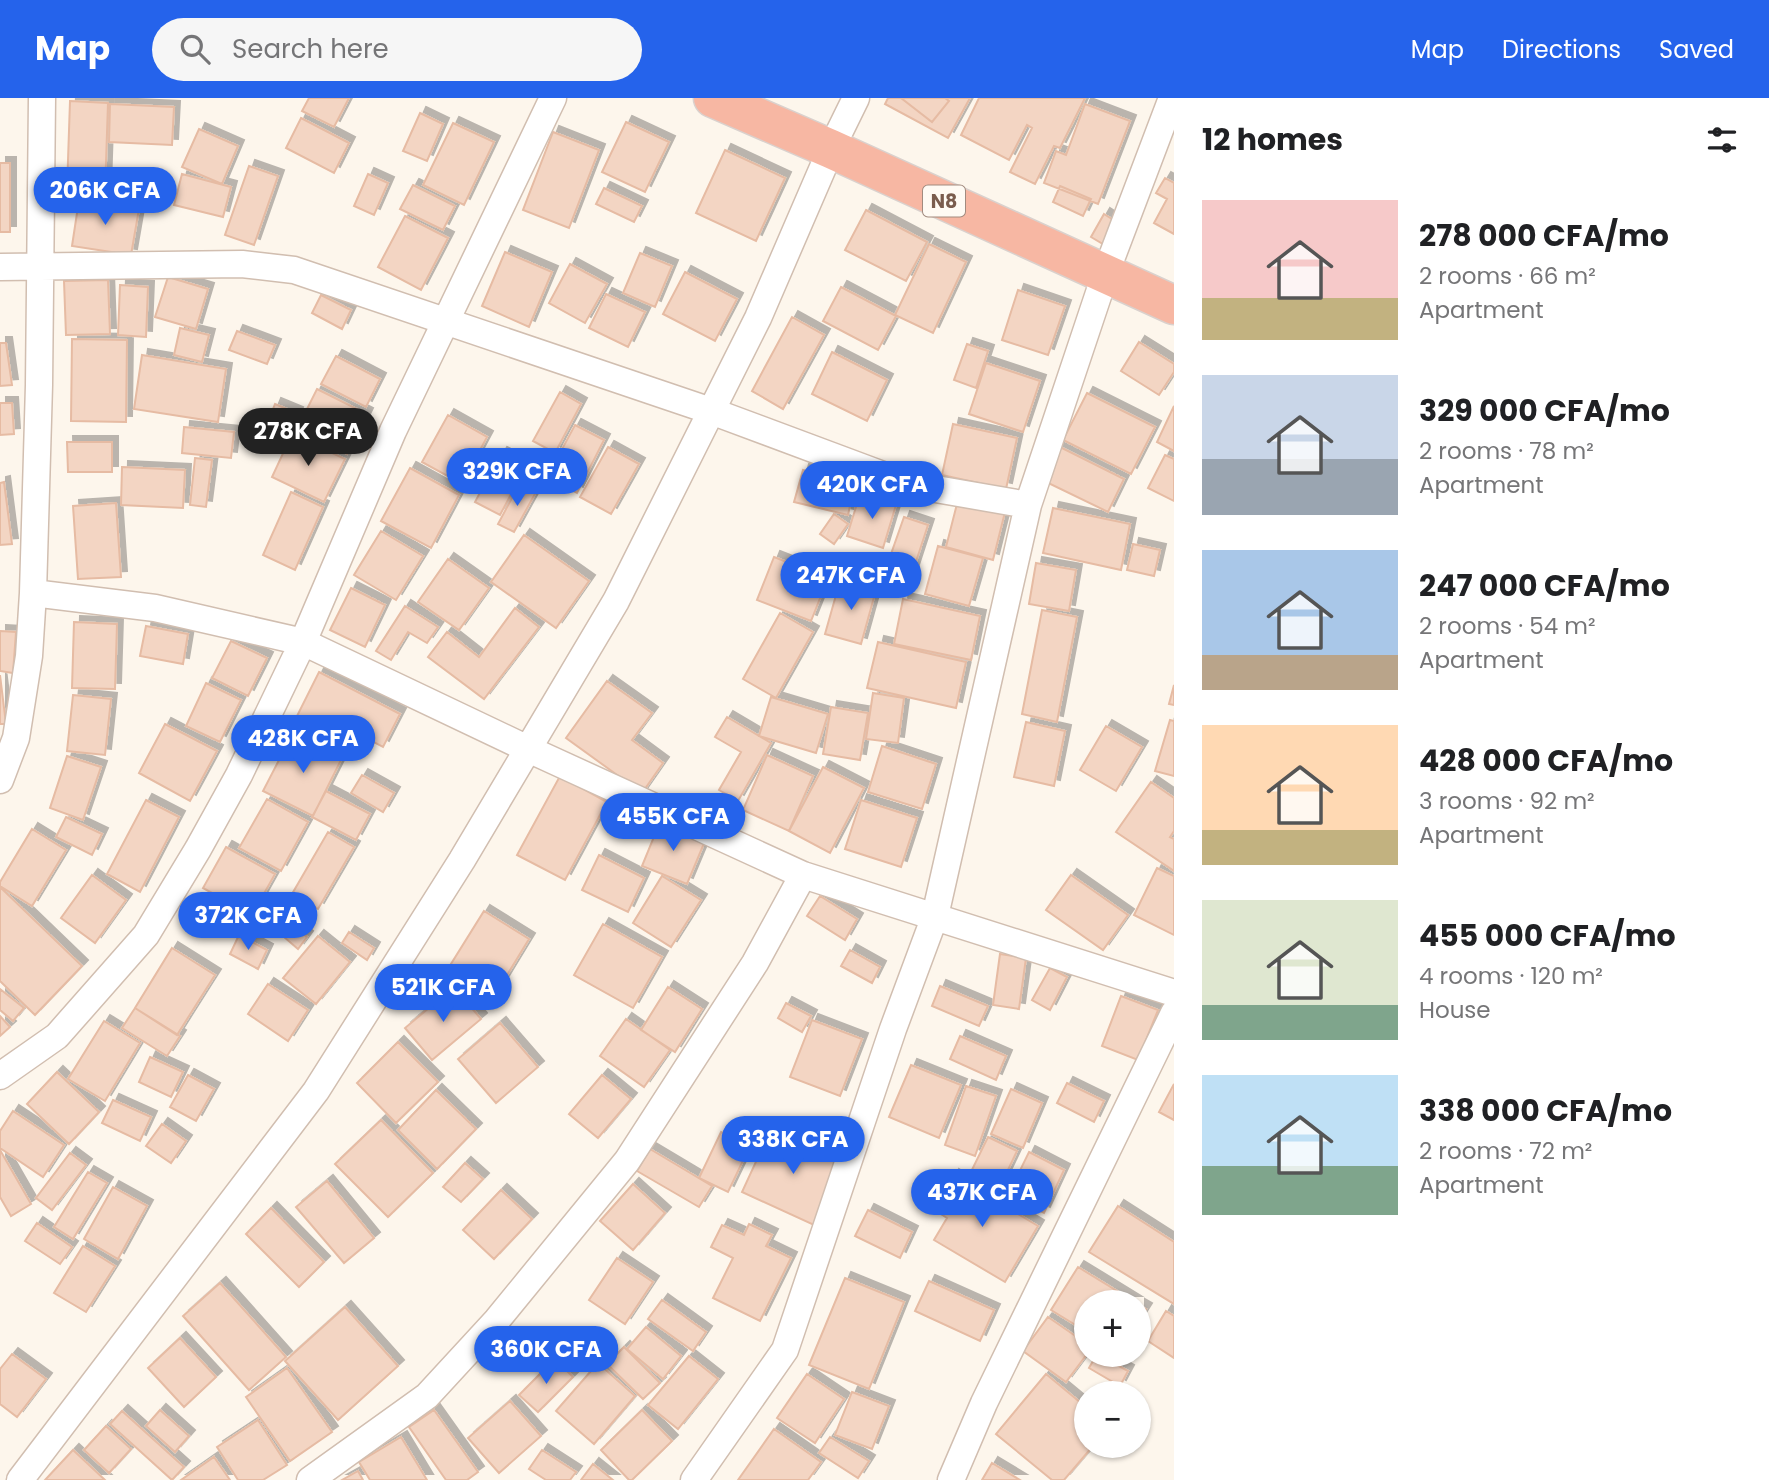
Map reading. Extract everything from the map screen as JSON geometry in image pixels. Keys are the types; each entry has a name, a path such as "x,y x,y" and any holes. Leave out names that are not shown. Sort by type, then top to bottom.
{"highway":[{"name":"N8","path":"713,98 1174,306"}],"street":[{"path":"0,780 16,738 29,656 33,593 39,385 42,98"},
{"path":"0,1076 57,1036 146,935 239,775 303,642 393,431 553,98"},
{"path":"20,1480 316,1091 462,860 616,601 758,318 856,98"},
{"path":"694,1480 785,1350 893,1029 935,916 1028,505 1105,275 1172,98"},
{"path":"0,267 242,264 294,270 711,411 907,484 1028,505"},
{"path":"33,593 155,608 303,642 527,749 803,875 1174,993"},
{"path":"310,1480 427,1396 497,1321 618,1172 755,963 803,875"},
{"path":"951,1480 984,1402 1174,1013"}],"building":[{"path":"309,98 349,98 334,127 302,111"},
{"path":"888,98 970,98 948,138 885,104"},
{"path":"901,98 945,98 949,101 932,122"},
{"path":"979,98 1085,98 1060,148 1054,146 1035,184 1010,172 1032,128 1027,125 1009,160 961,135"},
{"path":"70,101 108,103 105,192 67,190"},
{"path":"110,104 174,107 172,145 109,142"},
{"path":"1085,104 1130,121 1098,204 1044,183 1056,151 1066,155"},
{"path":"420,113 443,124 427,161 403,151"},
{"path":"301,118 349,143 334,173 286,148"},
{"path":"626,122 669,142 645,192 602,172"},
{"path":"453,123 494,142 464,205 423,185"},
{"path":"199,129 238,146 222,184 182,167"},
{"path":"553,132 599,150 569,228 523,210"},
{"path":"725,150 785,178 756,241 696,213"},
{"path":"0,163 10,163 10,232 0,232"},
{"path":"249,166 278,176 254,245 225,235"},
{"path":"182,174 231,187 223,217 174,205"},
{"path":"368,174 388,183 374,215 354,206"},
{"path":"1165,178 1174,183 1174,234 1154,223 1167,199 1156,193"},
{"path":"413,185 455,206 443,230 400,209"},
{"path":"1060,186 1091,199 1083,216 1053,202"},
{"path":"604,188 642,206 634,222 596,204"},
{"path":"79,200 139,209 131,255 72,246"},
{"path":"866,210 927,242 906,281 845,250"},
{"path":"1104,214 1115,221 1103,244 1091,237"},
{"path":"405,216 448,238 421,290 378,267"},
{"path":"929,244 966,262 933,333 895,315"},
{"path":"505,252 552,272 529,327 482,306"},
{"path":"640,253 672,266 655,307 623,293"},
{"path":"570,264 607,284 585,323 549,303"},
{"path":"685,272 737,299 715,341 663,314"},
{"path":"168,277 208,289 196,329 155,317"},
{"path":"108,280 110,334 66,335 64,281"},
{"path":"120,285 148,287 146,337 118,335"},
{"path":"841,287 896,316 878,350 823,321"},
{"path":"1018,290 1065,306 1048,355 1002,340"},
{"path":"606,294 645,312 628,347 589,328"},
{"path":"321,295 351,310 342,329 312,313"},
{"path":"792,317 824,335 783,409 752,391"},
{"path":"180,328 209,335 202,362 174,355"},
{"path":"237,331 275,345 267,364 229,350"},
{"path":"72,339 127,340 126,422 71,421"},
{"path":"1139,342 1174,364 1174,372 1159,395 1121,371"},
{"path":"0,343 6,343 12,385 0,386"},
{"path":"967,344 988,351 976,388 954,380"},
{"path":"832,352 887,380 867,421 812,394"},
{"path":"142,355 226,369 218,422 134,409"},
{"path":"336,356 380,379 366,407 321,384"},
{"path":"986,363 1040,381 1023,432 969,414"},
{"path":"317,389 367,414 347,454 297,429"},
{"path":"560,392 581,404 555,453 533,441"},
{"path":"1087,393 1155,427 1131,474 1063,440"},
{"path":"0,403 12,403 14,434 0,435"},
{"path":"275,404 297,413 287,436 266,427"},
{"path":"1174,406 1174,451 1157,442"},
{"path":"448,415 487,437 462,484 422,462"},
{"path":"953,424 1017,438 1006,489 942,475"},
{"path":"575,425 604,440 577,493 547,477"},
{"path":"184,427 234,432 231,458 182,453"},
{"path":"292,434 345,459 324,502 272,477"},
{"path":"67,442 112,442 112,472 68,472"},
{"path":"1056,445 1124,479 1108,512 1040,479"},
{"path":"608,447 639,464 611,514 580,497"},
{"path":"501,453 526,466 500,515 475,502"},
{"path":"1165,455 1174,459 1174,501 1148,488"},
{"path":"195,458 212,460 206,507 190,505"},
{"path":"122,467 185,470 183,508 121,505"},
{"path":"410,468 459,495 431,548 381,521"},
{"path":"803,470 855,483 848,515 794,502"},
{"path":"4,482 12,544 0,545 0,483"},
{"path":"520,483 536,492 514,532 498,524"},
{"path":"291,492 323,507 295,570 263,555"},
{"path":"860,494 896,505 883,548 847,536"},
{"path":"959,496 1006,508 993,560 946,547"},
{"path":"116,503 121,577 78,579 73,506"},
{"path":"1053,508 1130,524 1121,570 1043,553"},
{"path":"834,514 848,524 834,544 820,534"},
{"path":"904,517 928,525 909,583 884,574"},
{"path":"381,531 423,556 396,600 354,575"},
{"path":"524,535 589,581 556,628 491,582"},
{"path":"1133,544 1160,550 1154,576 1127,570"},
{"path":"938,546 983,558 969,606 925,594"},
{"path":"774,557 828,578 811,621 757,600"},
{"path":"448,559 489,588 459,630 418,602"},
{"path":"1036,563 1076,570 1069,611 1029,604"},
{"path":"840,581 876,590 861,644 825,634"},
{"path":"351,588 385,605 365,647 330,630"},
{"path":"903,599 980,616 971,660 894,644"},
{"path":"405,606 438,627 427,643 408,632 391,660 376,651"},
{"path":"515,608 539,627 484,699 428,657 447,632 479,657"},
{"path":"1042,610 1077,617 1057,722 1022,714"},
{"path":"780,613 813,632 776,698 743,679"},
{"path":"74,622 117,624 115,689 72,688"},
{"path":"146,626 188,634 183,664 140,656"},
{"path":"0,631 16,632 13,673 0,671"},
{"path":"231,641 267,658 248,696 212,678"},
{"path":"878,642 966,662 956,708 867,688"},
{"path":"319,672 400,714 383,747 351,730 341,749 293,724"},
{"path":"0,675 6,724 0,724"},
{"path":"607,681 652,713 632,740 663,763 642,793 566,738"},
{"path":"206,683 241,700 220,742 186,726"},
{"path":"1174,685 1174,705 1169,704"},
{"path":"873,693 904,698 898,743 866,739"},
{"path":"73,695 111,699 105,755 67,751"},
{"path":"771,697 828,714 816,753 759,736"},
{"path":"831,707 868,713 860,760 823,754"},
{"path":"727,717 771,743 738,801 719,790 741,752 715,737"},
{"path":"1170,720 1174,721 1174,776 1155,771"},
{"path":"1026,722 1065,731 1054,786 1014,777"},
{"path":"165,724 217,751 190,801 139,773"},
{"path":"1106,726 1142,747 1116,791 1080,770"},
{"path":"293,733 342,758 313,816 263,791"},
{"path":"882,746 936,764 922,809 868,792"},
{"path":"767,755 813,776 789,831 743,810"},
{"path":"67,756 101,767 83,820 50,808"},
{"path":"823,767 864,788 830,853 789,831"},
{"path":"362,775 394,793 383,812 351,793"},
{"path":"560,776 607,802 565,880 517,855"},
{"path":"1151,782 1174,798 1174,831 1170,837 1174,839 1174,871 1116,832"},
{"path":"326,791 370,814 356,840 312,817"},
{"path":"267,799 308,822 281,871 239,848"},
{"path":"146,800 179,817 140,892 107,874"},
{"path":"861,800 917,818 901,867 845,849"},
{"path":"66,817 102,834 92,855 56,837"},
{"path":"660,822 705,841 687,884 642,866"},
{"path":"32,829 66,850 32,906 0,886 0,882"},
{"path":"328,832 354,847 318,909 292,894"},
{"path":"226,847 275,874 252,915 203,888"},
{"path":"599,855 644,878 628,912 582,890"},
{"path":"1157,868 1174,876 1174,935 1134,915"},
{"path":"92,875 126,900 95,943 61,918"},
{"path":"1071,875 1128,915 1103,950 1046,910"},
{"path":"662,876 701,900 671,947 633,923"},
{"path":"0,887 82,966 35,1015 0,981"},
{"path":"820,896 857,919 845,940 807,916"},
{"path":"484,911 529,939 487,1008 441,980"},
{"path":"603,924 662,957 633,1008 574,975"},
{"path":"294,926 307,937 298,949 284,937"},
{"path":"349,932 374,948 367,960 342,943"},
{"path":"239,935 267,950 258,969 230,954"},
{"path":"318,936 350,962 316,1004 283,978"},
{"path":"172,948 215,975 177,1035 135,1008"},
{"path":"850,950 880,967 872,983 841,966"},
{"path":"1000,954 1026,958 1019,1009 993,1005"},
{"path":"1050,968 1067,977 1050,1010 1032,1000"},
{"path":"268,984 308,1010 288,1041 248,1014"},
{"path":"940,986 988,1006 979,1026 932,1006"},
{"path":"454,987 481,1019 432,1060 405,1028"},
{"path":"668,987 702,1009 675,1052 641,1030"},
{"path":"0,989 24,1008 13,1021 0,1010"},
{"path":"1121,996 1158,1010 1138,1060 1102,1046"},
{"path":"786,1003 811,1016 802,1032 778,1018"},
{"path":"135,1008 180,1036 167,1056 122,1028"},
{"path":"0,1016 10,1027 0,1036"},
{"path":"626,1019 670,1050 644,1087 600,1056"},
{"path":"812,1020 862,1039 840,1096 790,1077"},
{"path":"104,1021 140,1043 105,1101 68,1079"},
{"path":"500,1023 538,1067 496,1103 458,1059"},
{"path":"960,1036 1006,1056 996,1080 950,1059"},
{"path":"398,1042 438,1082 396,1123 357,1083"},
{"path":"150,1057 183,1072 171,1097 139,1082"},
{"path":"911,1065 961,1085 939,1138 889,1117"},
{"path":"57,1072 99,1112 69,1144 27,1104"},
{"path":"188,1075 214,1089 196,1121 170,1107"},
{"path":"602,1075 631,1099 598,1138 569,1114"},
{"path":"1067,1083 1104,1101 1094,1122 1057,1103"},
{"path":"1174,1084 1174,1120 1159,1112"},
{"path":"966,1086 996,1096 975,1156 945,1145"},
{"path":"1011,1089 1042,1103 1023,1148 991,1134"},
{"path":"436,1090 476,1129 437,1169 398,1130"},
{"path":"113,1100 151,1117 140,1141 102,1123"},
{"path":"13,1111 64,1145 43,1177 0,1148 0,1131"},
{"path":"381,1120 433,1173 388,1217 335,1164"},
{"path":"162,1124 186,1141 171,1163 146,1146"},
{"path":"772,1127 844,1160 814,1225 742,1192"},
{"path":"721,1132 750,1146 728,1192 699,1178"},
{"path":"988,1137 1017,1151 997,1193 967,1180"},
{"path":"650,1149 712,1186 699,1207 637,1171"},
{"path":"0,1150 31,1204 11,1216 0,1197"},
{"path":"1029,1152 1064,1170 1044,1213 1008,1195"},
{"path":"70,1153 86,1165 52,1210 36,1198"},
{"path":"465,1163 483,1179 461,1202 443,1187"},
{"path":"88,1172 107,1183 73,1239 54,1227"},
{"path":"953,1175 1038,1226 1005,1282 934,1240 947,1218 933,1209"},
{"path":"327,1181 374,1238 344,1263 296,1207"},
{"path":"633,1184 665,1213 633,1250 600,1221"},
{"path":"113,1187 147,1206 118,1259 84,1239"},
{"path":"501,1190 532,1219 494,1259 463,1230"},
{"path":"1118,1206 1174,1242 1174,1304 1089,1252"},
{"path":"271,1208 324,1262 299,1287 246,1234"},
{"path":"868,1210 912,1232 900,1258 855,1236"},
{"path":"37,1223 72,1247 60,1264 25,1241"},
{"path":"749,1224 772,1235 766,1246 791,1258 760,1321 713,1298 733,1258 711,1247 722,1225 744,1235"},
{"path":"83,1246 115,1266 86,1312 54,1293"},
{"path":"617,1258 653,1282 625,1324 589,1300"},
{"path":"1078,1267 1115,1290 1074,1290 1074,1324 1051,1310"},
{"path":"845,1278 904,1302 869,1389 809,1365"},
{"path":"929,1281 994,1310 980,1341 915,1311"},
{"path":"220,1283 286,1357 249,1390 183,1316"},
{"path":"662,1300 706,1332 693,1351 648,1319"},
{"path":"345,1307 398,1366 338,1420 285,1361"},
{"path":"1166,1311 1174,1316 1174,1358 1151,1343 1151,1336"},
{"path":"1048,1317 1074,1335 1074,1367 1077,1367 1066,1382 1023,1351"},
{"path":"646,1327 681,1356 663,1379 627,1349"},
{"path":"180,1338 216,1377 184,1407 148,1368"},
{"path":"624,1347 660,1383 643,1399 607,1364"},
{"path":"12,1354 46,1379 17,1417 0,1404 0,1369"},
{"path":"689,1356 718,1379 678,1429 648,1405"},
{"path":"555,1359 573,1377 538,1412 519,1395"},
{"path":"598,1363 635,1396 594,1444 556,1411"},
{"path":"1121,1367 1128,1371 1123,1381 1111,1381 1089,1368"},
{"path":"287,1368 332,1432 290,1461 246,1397"},
{"path":"807,1374 844,1399 815,1443 777,1418"},
{"path":"1046,1374 1074,1397 1074,1458 1083,1458 1064,1480 1052,1480 996,1434"},
{"path":"852,1392 889,1406 872,1449 835,1435"},
{"path":"510,1401 541,1436 499,1473 468,1438"},
{"path":"160,1410 189,1436 175,1452 146,1426"},
{"path":"434,1410 478,1472 467,1480 446,1480 409,1427"},
{"path":"642,1410 672,1441 629,1480 601,1450"},
{"path":"122,1411 184,1467 172,1480 110,1424"},
{"path":"258,1420 287,1465 263,1480 238,1480 217,1447"},
{"path":"106,1426 131,1449 109,1473 84,1450"},
{"path":"774,1429 821,1462 808,1480 738,1480"},
{"path":"401,1437 427,1480 370,1480 359,1462"},
{"path":"830,1437 869,1461 858,1478 819,1453"},
{"path":"73,1450 105,1480 45,1480"},
{"path":"542,1450 576,1472 570,1480 546,1480 529,1469"},
{"path":"214,1457 230,1480 181,1480"},
{"path":"992,1463 1020,1480 982,1480"},
{"path":"593,1464 613,1480 581,1480"},
{"path":"358,1471 363,1480 342,1480"}]}
